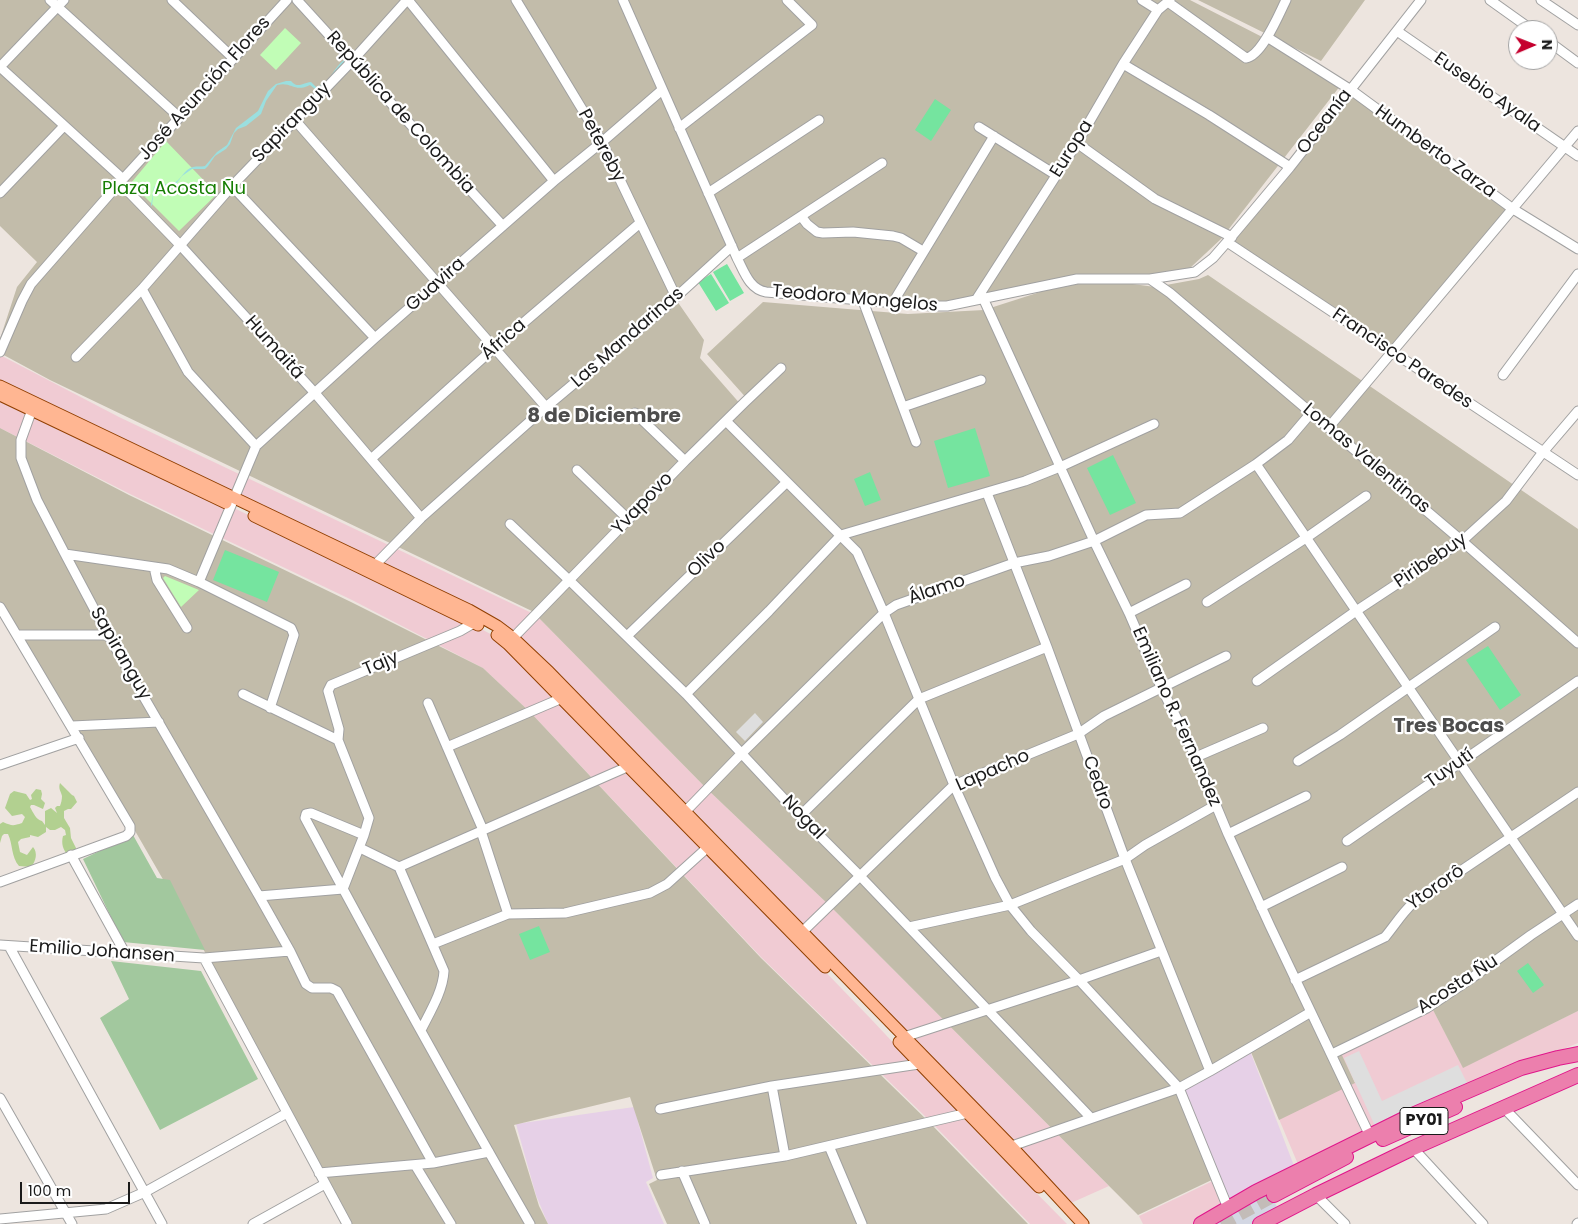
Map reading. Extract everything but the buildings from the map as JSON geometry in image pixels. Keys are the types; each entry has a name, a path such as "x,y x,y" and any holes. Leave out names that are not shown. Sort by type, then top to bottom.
{"highway":[{"path":"1201,1224 1228,1208 1410,1116 1521,1068 1558,1058 1578,1055"},
{"name":"PY01","path":"1578,1055 1374,1143 1276,1199 1578,1066"},
{"path":"1260,1224 1412,1148 1578,1075"}],"main road":[{"path":"0,386 33,406 478,620 497,626 1074,1218 1084,1224"},
{"path":"0,395 33,406"},
{"path":"682,815 708,847 904,1037 916,1057"}],"street":[{"path":"50,0 61,4 179,117"},
{"path":"172,0 233,58"},
{"name":"José Asunción Flores","path":"0,352 31,284 179,117 287,0"},
{"name":"República de Colombia","path":"297,0 503,226"},
{"path":"408,0 554,180"},
{"name":"Sapiranguy","path":"76,357 142,289 232,186 294,119 353,60 408,0"},
{"name":"Petereby","path":"516,0 602,142 676,297"},
{"name":"Teodoro Mongelos","path":"623,0 737,258 751,284 759,291 892,304 947,306 1077,279 1150,279 1195,272 1213,258 1230,240"},
{"path":"679,128 812,25 787,0"},
{"path":"1142,0 1158,10"},
{"path":"1169,1 1246,58 1249,58 1255,55 1267,37 1286,0"},
{"name":"Oceanía","path":"1230,240 1290,167 1420,0"},
{"path":"1490,0 1518,20"},
{"path":"1541,0 1578,25"},
{"name":"Europa","path":"980,299 1077,143 1123,64 1158,10 1169,1"},
{"path":"0,67 61,4"},
{"name":"Eusebio Ayala","path":"1397,31 1578,156"},
{"name":"Humberto Zarza","path":"1267,37 1350,90 1512,210 1578,249"},
{"path":"1558,48 1578,63"},
{"path":"1123,64 1209,115 1290,167"},
{"name":"Humaitá","path":"0,67 122,181 314,392 421,518"},
{"name":"Guavira","path":"200,582 256,446 314,392 554,180 602,142 662,90"},
{"path":"294,119 546,407"},
{"path":"708,193 819,120"},
{"path":"0,194 64,126"},
{"path":"979,127 1056,175"},
{"path":"1329,428 1578,131"},
{"path":"892,304 994,136"},
{"name":"Francisco Paredes","path":"1077,143 1155,199 1230,240 1392,353 1578,475"},
{"path":"737,258 882,163"},
{"path":"232,186 375,338"},
{"path":"801,216 817,232 853,232 893,236 901,238 923,251"},
{"name":"África","path":"371,459 494,348 640,223"},
{"name":"Las Mandarinas","path":"371,568 421,518 546,407 676,297 732,246"},
{"path":"1504,375 1578,274"},
{"name":"Lomas Valentinas","path":"1150,279 1170,293 1462,541 1578,643"},
{"path":"142,289 188,372 256,446"},
{"name":"Emiliano R. Fernandez","path":"980,299 1129,613 1161,687 1196,757 1261,907 1370,1136"},
{"path":"863,301 916,442"},
{"name":"Yvapovo","path":"511,641 685,460 781,368"},
{"path":"903,406 981,380"},
{"name":"Sapiranguy","path":"33,406 21,440 21,458 37,500 65,554 108,635 290,950 306,984 309,987 330,988 337,992 433,1163"},
{"name":"Piribebuy","path":"1257,681 1356,611 1462,541 1506,501 1543,452 1578,411"},
{"path":"636,412 685,460"},
{"name":"Álamo","path":"682,815 884,613 896,605 1014,563 1049,556 1094,541 1146,515 1180,513 1256,464 1288,440 1310,413"},
{"path":"726,421 857,552 954,785 995,876 1010,904 1031,931 1179,1088 1228,1208"},
{"path":"686,694 841,535 1025,481 1154,424"},
{"path":"1256,464 1578,936"},
{"path":"577,470 628,519"},
{"name":"Olivo","path":"627,636 787,482"},
{"name":"Cedro","path":"987,493 1047,647 1125,859 1210,1071"},
{"path":"1207,602 1306,538 1366,496"},
{"name":"Nogal","path":"510,524 686,694 800,816 860,876 1091,1118"},
{"path":"65,554 168,569 200,582 291,628 294,635 270,708"},
{"path":"154,567 157,580 187,628"},
{"path":"1129,613 1186,584"},
{"path":"0,607 130,826 130,832 126,836 0,882"},
{"name":"Tajy","path":"338,740 339,729 328,691 331,685 460,631 478,620"},
{"path":"1298,761 1340,735 1495,627"},
{"path":"18,635 108,635"},
{"path":"800,816 919,698 1047,647"},
{"name":"Lapacho","path":"799,935 954,785 1078,734 1104,716 1226,656"},
{"name":"Tuyutí","path":"1347,840 1578,681"},
{"path":"243,694 338,740 369,818 360,848 343,889"},
{"path":"447,747 566,697"},
{"path":"428,703 482,831 508,914"},
{"path":"72,726 159,722"},
{"path":"1196,757 1263,728"},
{"path":"0,765 79,738"},
{"path":"398,867 634,765"},
{"name":"Ytororô","path":"1295,980 1385,937 1402,913 1413,903 1578,792"},
{"path":"1228,834 1306,796"},
{"path":"909,927 1010,904 1125,859 1216,805"},
{"path":"364,836 311,814 306,814 343,889 530,1224"},
{"path":"433,944 508,914 566,914 650,893 667,884 708,847"},
{"path":"360,848 398,867 444,971 444,978 421,1030"},
{"path":"71,855 125,953"},
{"path":"1261,907 1342,867"},
{"path":"259,896 343,889"},
{"name":"Acosta Ñu","path":"1332,1054 1427,1008 1578,904"},
{"path":"4,945 162,1224"},
{"name":"Emilio Johansen","path":"4,945 204,958 290,950"},
{"path":"904,1037 1161,951"},
{"path":"204,958 347,1224"},
{"path":"1006,1148 1179,1088 1311,1012"},
{"path":"660,1109 916,1057"},
{"path":"772,1086 785,1156"},
{"path":"0,1098 72,1224"},
{"path":"1504,1108 1578,1185"},
{"path":"661,1175 785,1156 972,1112"},
{"path":"0,1219 106,1209 145,1192 286,1113"},
{"path":"829,1146 862,1224"},
{"path":"1412,1148 1483,1224"},
{"path":"319,1172 433,1163 489,1152"},
{"path":"416,1164 451,1224"},
{"path":"682,1171 705,1224"},
{"path":"253,1224 325,1184"},
{"path":"1316,1195 1345,1224"}],"shaded area":[{"path":"0,0 1190,0 1344,81 1221,239 1190,268 1135,277 1077,276 982,297 932,304 760,293 746,280 693,169 727,247 677,301 704,340 700,358 742,406 536,613 50,380 0,353 0,339 17,287 37,262 0,226"},
{"path":"1198,0 1365,0 1321,61"},
{"path":"1350,88 1515,204 1391,352 1231,242"},
{"path":"1208,275 1578,529 1578,1011 1463,1068 1433,1010 1340,1051 1355,1083 1279,1120 1251,1052 1183,1088 1218,1177 1138,1215 832,908 706,788 536,615 749,401 707,354 763,302 908,314 984,310 1037,293 1058,284 1118,282 1155,287 1199,279"},
{"path":"0,355 119,417 536,615 706,788 832,908 1109,1186 1071,1203 1006,1139 857,980 690,807 517,636 0,382"},
{"path":"0,398 325,551 454,614 494,636 697,839 1067,1224 1030,1224 932,1123 761,957 531,713 483,668 352,600 130,494 0,428"},
{"path":"0,428 129,495 483,668 531,713 761,958 931,1124 1028,1224 667,1224 649,1184 657,1180 630,1097 514,1125 539,1206 548,1224 350,1224 210,961 0,603"},
{"path":"755,713 763,722 745,741 736,732"},
{"path":"1433,1010 1463,1067 1578,1011 1578,1043 1522,1066 1300,1169 1279,1119 1355,1082 1339,1050"},
{"path":"1250,1051 1296,1171 1230,1204 1184,1087"},
{"path":"1359,1051 1382,1101 1458,1065 1468,1085 1375,1126 1344,1058"},
{"path":"634,1107 653,1178 646,1182 664,1224 548,1224 536,1195 516,1124"},
{"path":"1219,1178 1229,1206 1196,1224 1143,1224 1139,1216"},
{"path":"1268,1189 1279,1211 1256,1224 1205,1224"}],"green space":[{"path":"285,28 301,43 276,70 260,55"},
{"path":"935,99 951,110 931,141 915,130"},
{"name":"Plaza Acosta Ñu","path":"166,141 217,194 179,231 131,183"},
{"path":"727,264 744,293 730,301 713,272"},
{"path":"711,274 729,303 716,311 698,282"},
{"path":"975,428 990,476 948,488 934,441"},
{"path":"1113,455 1136,503 1110,515 1087,468"},
{"path":"870,472 881,500 865,506 854,479"},
{"path":"225,550 279,572 267,602 213,580"},
{"path":"165,576 199,590 181,607 163,578"},
{"path":"1488,646 1521,695 1500,710 1466,660"},
{"path":"60,783 74,796 77,802 71,809 64,811 64,818 70,828 76,852 68,856 65,851 62,842 63,836 66,835 65,830 61,827 50,830 46,827 46,832 38,837 30,835 30,837 21,839 18,842 20,852 27,855 33,847 36,854 31,867 19,866 16,862 8,834 2,836 0,843 0,824 3,822 12,825 19,824 22,823 25,817 22,814 12,816 5,808 10,794 14,791 26,794 30,800 32,799 31,795 36,789 41,790 41,799 45,803 43,809 34,805 30,807 36,817 45,825 45,811 51,808 57,813 55,808 60,806 62,796 59,788"},
{"path":"133,835 157,878 170,880 205,950 123,942 83,859"},
{"path":"539,926 550,952 530,960 519,934"},
{"path":"111,961 201,971 258,1079 160,1130 100,1018 129,999"},
{"path":"1528,963 1544,985 1533,993 1517,971"}],"water":[{"path":"344,60 345,62 321,89 315,89 310,85 300,88 286,84 277,85 266,101 261,114 246,126 238,129 226,149 215,156 205,169 192,169 182,176 190,168 205,166 217,152 227,145 236,128 258,111 268,91 276,84 291,81 296,85 311,82 316,87 321,86"},
{"path":"179,180 171,186 158,185 174,183"},
{"path":"158,185 153,195 152,206 151,205 154,187"}],"tunnel":[{"path":"1221,1224 1274,1195"}],"district":[{"name":"8 de Diciembre","path":"604,417"},
{"name":"Tres Bocas","path":"1449,727"}]}
